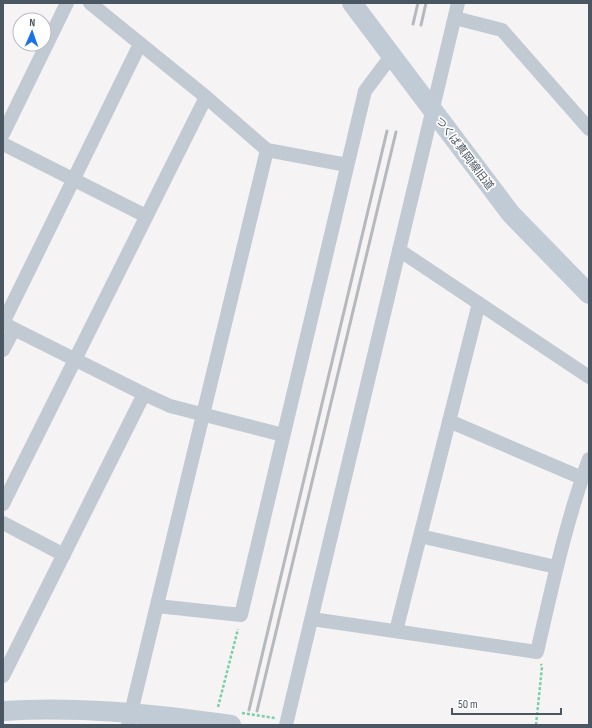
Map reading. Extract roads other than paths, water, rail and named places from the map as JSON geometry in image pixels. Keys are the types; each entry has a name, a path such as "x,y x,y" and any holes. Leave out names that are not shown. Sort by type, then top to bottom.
{"street":[{"path":"3,134 66,3"},
{"path":"90,3 206,97 267,150 347,165"},
{"name":"つくば真岡線旧道","path":"352,3 512,214 589,294"},
{"path":"286,725 399,250 434,111 458,3"},
{"path":"455,18 502,30 589,129"},
{"path":"3,350 7,325 74,179 140,44"},
{"path":"157,606 241,614 365,91 392,55"},
{"path":"3,504 206,97"},
{"path":"3,144 146,216"},
{"path":"129,719 267,150"},
{"path":"399,250 589,377"},
{"path":"396,631 479,303"},
{"path":"7,325 170,406 283,435"},
{"path":"3,676 144,394"},
{"path":"449,421 582,478"},
{"path":"312,619 537,652 556,568 589,459"},
{"path":"3,523 64,555"},
{"path":"420,536 556,568"},
{"path":"3,711 72,709 129,719 231,725"}],"railway":[{"path":"413,24 418,3"},
{"path":"421,25 426,3"},
{"path":"249,710 387,131"},
{"path":"257,711 396,132"}]}
